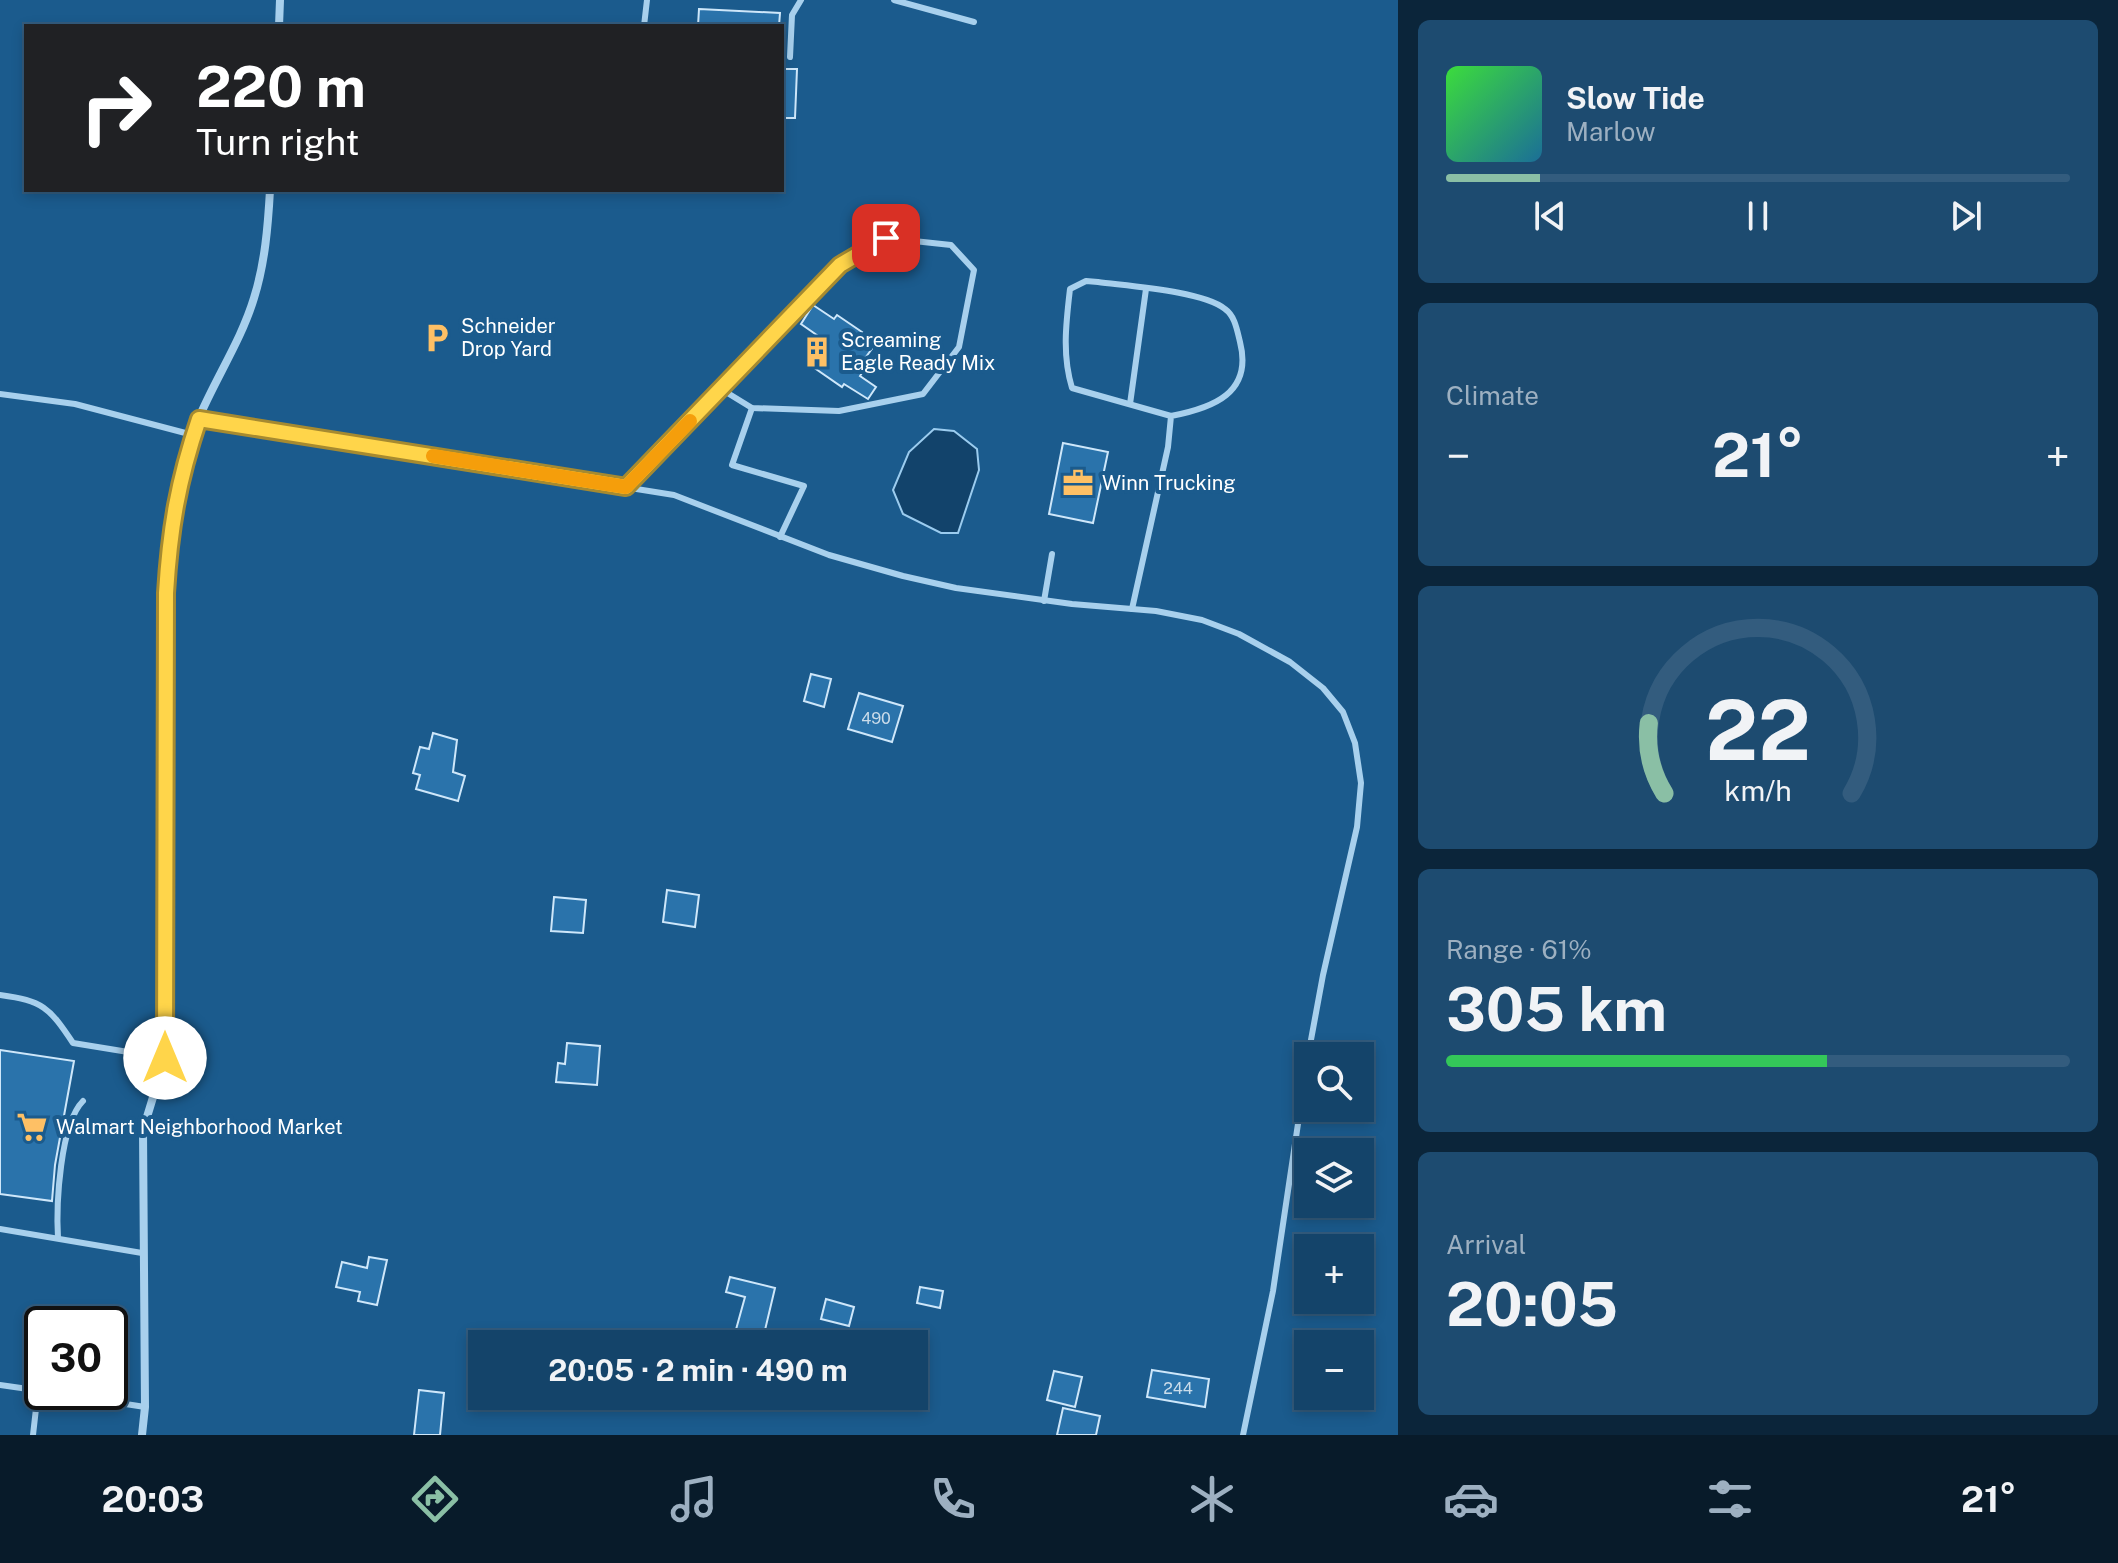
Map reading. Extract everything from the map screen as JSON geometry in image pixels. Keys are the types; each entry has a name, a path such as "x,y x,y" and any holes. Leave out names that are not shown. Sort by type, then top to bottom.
{"street":[{"path":"279,24 280,0"},
{"path":"142,1435 145,1407 143,1130 165,1058 166,593 169,534 177,488 193,435 254,299 267,238 270,192"}],"lane":[{"path":"644,24 647,0"},
{"path":"790,57 792,15 801,0"},
{"path":"894,0 974,22"},
{"path":"626,487 840,265 886,238 951,245 974,270 959,347 923,394 839,411 752,408 721,389"},
{"path":"1086,281 1204,298 1226,309 1235,322 1243,355 1241,375 1225,397 1203,409 1171,416 1130,404 1072,388 1066,369 1065,332 1070,289 1086,281"},
{"path":"1130,404 1146,289"},
{"path":"0,394 75,404 193,435"},
{"path":"752,408 732,465 804,486 780,537"},
{"path":"1132,609 1168,447 1171,416"},
{"path":"199,419 674,495 829,555 916,579 1044,601 1132,609 1202,620 1239,634 1290,662 1323,688 1343,712 1355,743 1361,783 1357,827 1311,1042"},
{"path":"1044,601 1052,554"},
{"path":"0,995 33,1000 49,1012 73,1043 165,1058"},
{"path":"58,1238 56,1208 72,1116 83,1101"},
{"path":"1243,1435 1273,1291 1298,1122"},
{"path":"0,1229 142,1253"},
{"path":"0,1385 24,1389"},
{"path":"128,1404 145,1407"},
{"path":"33,1435 37,1410"}],"water":[{"path":"934,429 954,431 977,449 979,470 958,533 941,533 903,514 893,490 909,452"}],"building":[{"path":"699,9 780,13 779,24 698,24"},
{"path":"784,69 797,69 795,118 784,118"},
{"name":"Screaming Eagle Ready Mix","path":"813,305 834,319 837,315 862,332 860,336 874,346 857,369 862,373 860,376 876,387 868,399 844,384 842,387 813,367 818,359 810,354 821,338 801,324"},
{"name":"Winn Trucking","path":"1063,443 1108,452 1093,523 1049,514"},
{"path":"811,674 831,679 824,707 804,701"},
{"path":"859,693 903,706 892,742 848,729"},
{"path":"433,733 457,740 453,772 465,776 458,801 416,789 420,775 413,773 420,747 429,749"},
{"path":"667,890 699,895 695,927 663,922"},
{"path":"554,897 586,900 583,933 551,931"},
{"path":"567,1043 600,1046 597,1085 556,1082 558,1063 565,1064"},
{"name":"Walmart Neighborhood Market","path":"0,1050 74,1061 55,1165 52,1201 0,1194"},
{"path":"369,1257 387,1260 377,1305 358,1301 360,1292 336,1287 342,1262 367,1268"},
{"path":"730,1277 775,1288 765,1330 736,1330 745,1297 726,1292"},
{"path":"920,1287 943,1291 940,1308 917,1303"},
{"path":"826,1299 854,1307 849,1326 821,1319"},
{"path":"1152,1370 1209,1379 1205,1407 1147,1397"},
{"path":"1054,1371 1082,1377 1075,1407 1047,1400"},
{"path":"419,1390 444,1393 440,1435 414,1435"},
{"path":"1063,1408 1100,1416 1096,1435 1057,1435"}],"slow traffic":[{"path":"433,456 626,487 690,421"}],"place":[{"name":"Schneider Drop Yard","path":"437,338"},
{"name":"Screaming Eagle Ready Mix","path":"817,352"},
{"name":"Winn Trucking","path":"1078,483"},
{"name":"Walmart Neighborhood Market","path":"32,1127"}],"route":[{"path":"165,1058 164,803 169,534 177,488 199,419 626,487 840,265 886,238"}]}
